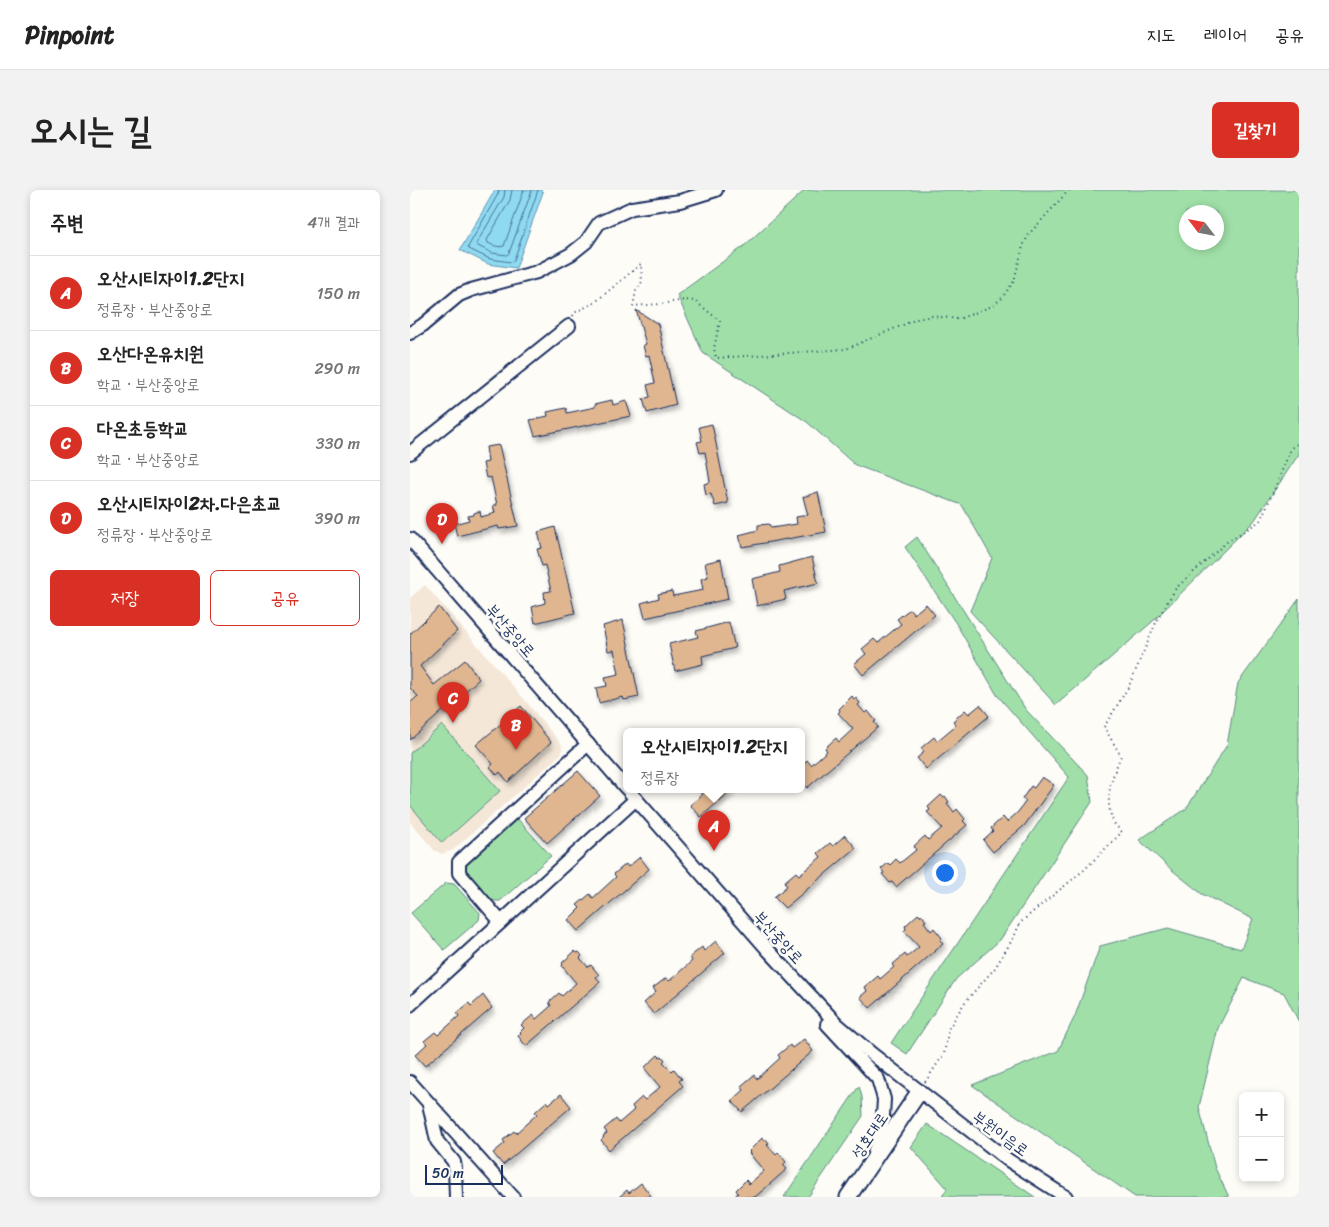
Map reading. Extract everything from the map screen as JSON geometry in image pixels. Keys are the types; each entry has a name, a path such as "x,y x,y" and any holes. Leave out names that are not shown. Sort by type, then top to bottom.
{"main road":[{"name":"성호대로","path":"848,1197 919,1092"}],"street":[{"path":"410,333 423,325 459,295 537,272 571,254 586,242 600,223 632,208 680,201 716,190"},
{"path":"410,453 569,326"},
{"name":"부산중앙로","path":"410,539 623,784"},
{"path":"501,922 459,873 459,862 588,744"},
{"path":"410,1005 501,922 629,793"},
{"name":"부산중앙로","path":"631,793 769,952 807,992 844,1030 919,1092"},
{"path":"807,992 828,1026 878,1079 884,1099 882,1132 866,1172"},
{"path":"410,1082 513,1197"},
{"name":"부원이음로","path":"919,1092 1008,1160 1066,1197"},
{"path":"429,1103 437,1141 454,1162 456,1168 456,1197"}],"path":[{"path":"569,326 574,313 594,303 640,264 642,282 636,291 634,306 685,300 695,301 720,322 714,348 716,358 846,349 917,319 932,316 959,319 992,306 1002,298 1014,281 1026,240 1069,190"},
{"path":"919,1092 944,1054 950,1028 966,1002 995,968 1014,937 1020,923 1084,870 1122,832 1114,823 1108,802 1114,770 1121,756 1104,727 1128,686 1158,618 1176,588 1228,541 1260,520 1291,448 1299,443"}],"shaded area":[{"path":"425,585 562,745 562,753 453,850 442,854 434,850 410,822 410,598"}],"green space":[{"path":"805,190 1299,190 1299,454 1254,521 1152,622 1056,705 970,611 992,558 962,505 855,465 807,422 703,353 677,295 743,247"},
{"path":"917,537 1026,710 1088,775 1092,802 1000,940 956,979 907,1054 891,1043 1069,777 997,695 957,625 905,547"},
{"path":"1299,599 1299,1022 1284,993 1244,978 1218,1028 1199,1107 1215,1168 1229,1197 1135,1197 972,1085 1058,1051 1075,1016 1100,946 1168,928 1241,949 1253,919 1202,894 1139,840 1186,809 1227,745 1238,683"},
{"path":"442,725 500,791 442,843 410,805 410,753"},
{"path":"516,817 551,856 500,901 493,901 465,872 465,865"},
{"path":"446,883 454,884 480,913 479,920 444,950 411,913"},
{"path":"859,1086 862,1097 863,1116 808,1197 784,1197"},
{"path":"927,1124 1035,1197 942,1197 947,1188 911,1147"}],"water":[{"path":"495,190 541,190 543,192 516,268 488,264 460,250"}],"building":[{"path":"636,310 658,324 676,405 647,413 643,399 650,397 647,385 655,383 649,355 646,356 643,346 646,344"},
{"path":"612,400 613,405 626,401 631,416 535,436 530,420 548,416 547,412 566,408 567,413 595,407 595,404"},
{"path":"712,424 728,503 715,506 711,494 706,495 704,484 710,482 705,452 700,453 697,442 702,441 699,427"},
{"path":"499,445 518,526 499,529 498,526 457,536 454,524 469,520 468,516 480,511 481,517 495,513 493,505 497,505 491,477 486,478 483,463 488,462 486,447"},
{"path":"818,492 826,532 742,547 739,535 758,530 758,525 769,524 771,528 797,524 796,517 808,515 803,497"},
{"path":"555,527 575,613 535,623 532,607 545,603 544,592 551,591 545,565 542,566 537,549 542,548 538,532"},
{"path":"812,557 818,583 784,591 786,599 757,606 752,579 780,572 779,566"},
{"path":"721,559 728,599 645,618 641,603 659,598 658,594 672,591 673,596 703,590 701,579 708,577 705,563"},
{"path":"926,604 935,615 863,675 854,664 866,654 862,649 874,639 878,643 901,624 897,619 910,609 914,614"},
{"path":"439,607 457,631 420,666 434,685 465,660 479,679 410,740 410,703 418,696 410,688 410,634"},
{"path":"623,620 639,697 624,700 623,697 599,703 596,688 607,686 605,677 619,674 614,650 608,651 603,626"},
{"path":"729,622 735,648 702,656 703,664 675,671 669,644 698,637 696,631"},
{"path":"852,696 860,703 858,705 865,713 868,711 878,727 807,788 805,786 805,762 807,760 811,765 827,751 825,748 836,738 839,742 853,729 838,713 839,709"},
{"path":"980,705 989,716 926,769 917,758 924,752 921,748 934,737 937,741 956,725 953,721 965,710 969,714"},
{"path":"521,706 551,742 508,782 500,772 497,775 490,767 493,764 476,745 502,723 504,725 509,720 507,718"},
{"path":"578,771 600,796 547,843 524,818"},
{"path":"1042,777 1054,785 1024,826 993,852 983,840 993,831 991,828 1003,817 1007,822 1018,812 1026,801 1022,799 1031,786 1034,788"},
{"path":"702,793 729,793 701,817 690,805 703,794"},
{"path":"941,795 945,796 949,802 947,803 954,812 957,809 967,825 896,887 882,874 884,873 881,869 888,863 890,865 896,859 900,863 916,850 914,846 925,836 928,840 942,828 927,812 930,810 928,807"},
{"path":"845,835 856,848 785,908 774,897 787,886 784,882 796,872 799,875 821,857 818,853 830,843 833,846"},
{"path":"640,857 649,869 578,931 568,920 580,908 577,905 590,894 593,898 616,877 614,874 626,864 628,867"},
{"path":"918,914 922,915 926,921 924,922 931,931 934,928 942,938 940,940 943,944 870,1008 860,997 867,991 865,987 878,976 880,979 905,954 907,957 919,947 904,931 906,929 905,926"},
{"path":"716,941 725,953 654,1014 644,1003 656,992 653,988 666,978 669,981 692,961 690,957 702,947 704,951"},
{"path":"575,951 579,952 582,956 580,958 588,967 591,965 599,975 596,977 600,982 526,1046 518,1036 524,1028 521,1025 533,1015 536,1019 551,1006 549,1002 559,993 562,996 576,983 562,966 562,963"},
{"path":"483,995 492,1008 425,1066 415,1055 427,1044 424,1041 435,1032 438,1035 459,1016 457,1013 469,1003 471,1006"},
{"path":"804,1039 813,1051 742,1112 732,1101 744,1090 741,1086 754,1075 757,1079 780,1058 778,1055 790,1045 792,1048"},
{"path":"658,1055 662,1056 665,1060 663,1062 672,1071 674,1069 682,1079 679,1081 683,1086 609,1150 601,1140 607,1133 604,1129 616,1119 619,1123 634,1110 632,1106 642,1097 645,1100 660,1087 645,1069"},
{"path":"561,1094 571,1107 503,1165 493,1153 505,1143 503,1140 514,1131 516,1133 537,1114 535,1112 547,1101 549,1104"},
{"path":"762,1138 764,1141 766,1139 769,1143 767,1145 776,1155 778,1152 786,1162 783,1165 787,1169 755,1197 734,1197 738,1193 736,1190 746,1180 749,1184 764,1171 749,1153"},
{"path":"641,1183 651,1196 619,1197 627,1190 629,1193"}],"place":[{"name":"오산시티자이2차.다은초교","path":"442,544"},
{"name":"다온초등학교","path":"453,723"},
{"name":"오산다온유치원","path":"516,750"},
{"name":"오산시티자이1.2단지","path":"714,851"}]}
